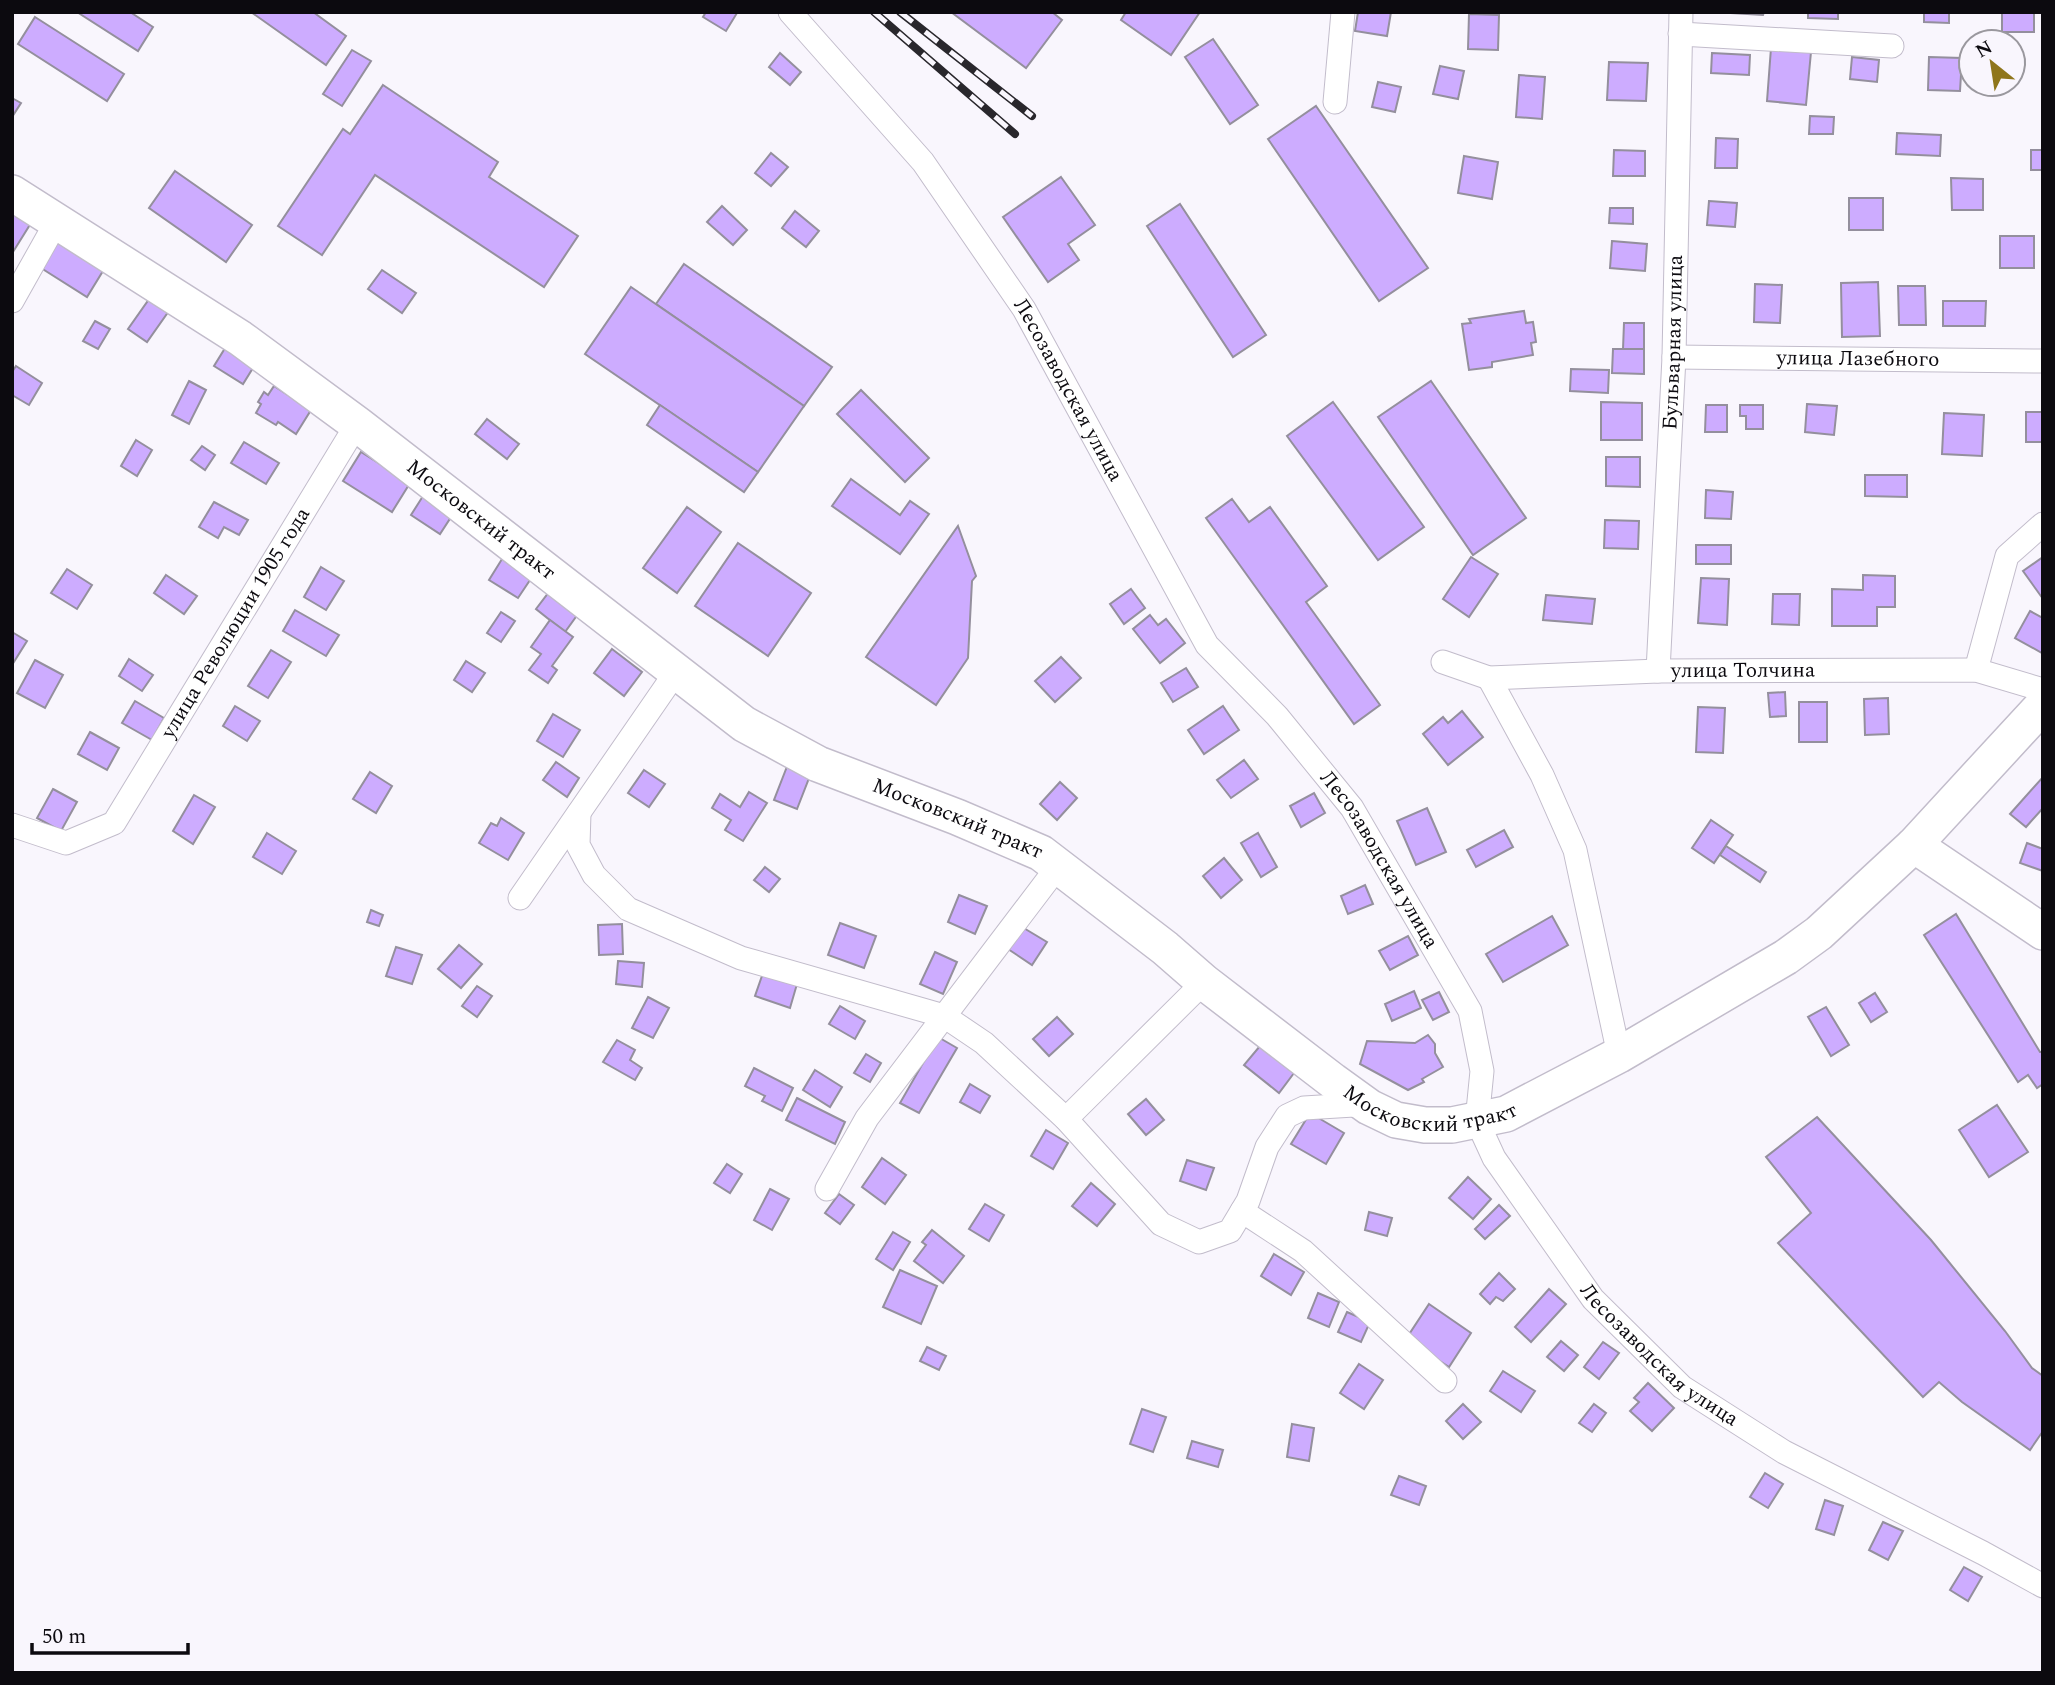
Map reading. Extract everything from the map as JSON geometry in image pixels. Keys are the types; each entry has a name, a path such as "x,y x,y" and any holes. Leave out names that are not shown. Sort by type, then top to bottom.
{"main road":[{"name":"Московский тракт","path":"12,193 240,338 358,424 744,724 818,764 957,817 1041,853 1165,948 1204,982 1369,1107 1396,1120 1425,1125 1452,1125 1506,1114 1619,1055 1786,957 1819,933 1914,845 2043,705"},
{"path":"1914,845 2043,932"}],"street":[{"name":"Лесозаводская улица","path":"790,12 923,162 1024,309 1207,645 1278,716 1352,808 1470,1011 1482,1071 1477,1121 1494,1158 1593,1299 1682,1387 1784,1452 1971,1546 2043,1586"},
{"path":"1335,102 1343,12"},
{"path":"1681,23 1892,46"},
{"name":"Бульварная улица","path":"1658,671 1674,357 1681,23"},
{"path":"12,301 57,221"},
{"name":"улица Лазебного","path":"1674,357 2043,362"},
{"name":"улица Революции 1905 года","path":"12,825 66,843 114,823 358,424"},
{"path":"1976,670 2007,556 2043,524"},
{"name":"улица Толчина","path":"1443,662 1489,678 1658,671 1976,670 2043,690"},
{"path":"520,898 676,672"},
{"path":"1489,678 1542,775 1575,850 1619,1055"},
{"path":"579,813 578,845 594,875 628,909 741,958 944,1016 984,1044 1066,1119 1161,1224 1199,1242 1230,1231 1248,1201 1267,1147 1287,1116 1304,1108 1354,1105 1369,1107"},
{"path":"827,1189 867,1118 1059,866"},
{"path":"1066,1119 1204,982"},
{"path":"1242,1211 1303,1251 1445,1381"}],"building":[{"path":"77,12 130,12 153,27 138,51"},
{"path":"251,12 313,12 346,36 326,65"},
{"path":"706,12 737,13 726,31 703,17"},
{"path":"951,12 1052,12 1062,20 1026,68"},
{"path":"1126,12 1200,12 1171,55 1121,20"},
{"path":"1358,12 1391,12 1387,36 1355,31"},
{"path":"1714,12 1764,12 1763,15"},
{"path":"1808,12 1838,12 1838,19 1808,18"},
{"path":"1924,12 1949,12 1949,23 1924,22"},
{"path":"2002,12 2034,12 2034,32 2027,32 2027,28 2002,28"},
{"path":"1469,14 1499,15 1498,50 1468,49"},
{"path":"35,17 124,74 107,101 18,44"},
{"path":"1213,39 1258,105 1230,124 1185,57"},
{"path":"1771,48 1811,52 1806,105 1767,101"},
{"path":"352,50 371,61 342,106 323,94"},
{"path":"780,53 801,72 790,85 769,67"},
{"path":"1712,53 1750,55 1749,75 1711,73"},
{"path":"1852,57 1879,60 1877,82 1850,79"},
{"path":"1929,57 1957,58 1957,91 1928,90"},
{"path":"1609,62 1648,63 1646,101 1607,100"},
{"path":"1440,66 1464,71 1458,99 1433,94"},
{"path":"1519,75 1545,77 1542,119 1516,117"},
{"path":"1378,82 1401,87 1395,112 1372,107"},
{"path":"383,85 498,162 489,177 578,236 544,287 375,175 322,255 278,226 343,129 350,134"},
{"path":"12,98 21,103 12,117"},
{"path":"1316,106 1428,268 1379,301 1268,139"},
{"path":"1810,116 1834,117 1833,134 1809,134"},
{"path":"1897,133 1941,135 1940,156 1896,154"},
{"path":"1716,138 1738,139 1737,168 1715,168"},
{"path":"1614,150 1645,151 1645,176 1613,176"},
{"path":"2031,150 2043,150 2043,170 2031,170"},
{"path":"771,153 788,167 771,186 755,173"},
{"path":"1464,156 1498,162 1492,199 1458,193"},
{"path":"175,171 252,225 226,262 149,208"},
{"path":"1061,177 1095,225 1068,244 1079,260 1048,282 1003,217"},
{"path":"1951,178 1983,179 1983,210 1952,210"},
{"path":"1849,198 1883,198 1883,230 1849,230"},
{"path":"1709,201 1737,203 1735,227 1707,225"},
{"path":"1180,204 1266,335 1233,357 1147,226"},
{"path":"722,206 747,230 733,245 707,222"},
{"path":"1610,208 1633,208 1633,224 1609,223"},
{"path":"12,211 31,223 13,252 12,251"},
{"path":"795,211 819,231 806,247 782,228"},
{"path":"2000,236 2034,236 2034,268 2000,268"},
{"path":"60,238 106,266 87,297 41,268"},
{"path":"1612,241 1647,244 1645,271 1610,268"},
{"path":"684,264 832,367 804,406 656,304"},
{"path":"382,270 416,293 402,313 368,289"},
{"path":"1878,282 1880,336 1842,337 1841,283"},
{"path":"1755,284 1782,285 1780,323 1754,322"},
{"path":"1898,286 1925,286 1926,325 1899,325"},
{"path":"631,287 804,406 758,472 585,354"},
{"path":"152,295 171,308 147,342 128,329"},
{"path":"1943,301 1986,301 1985,326 1943,326"},
{"path":"1524,311 1526,323 1533,322 1536,342 1531,343 1533,355 1492,362 1492,367 1469,370 1462,324 1471,323 1469,319"},
{"path":"95,321 110,329 98,349 83,341"},
{"path":"1624,323 1644,323 1644,349 1623,349"},
{"path":"227,345 256,363 243,384 214,366"},
{"path":"1613,349 1644,349 1644,374 1612,373"},
{"path":"16,366 42,383 29,405 12,395 12,372"},
{"path":"1571,369 1609,370 1608,393 1570,391"},
{"path":"189,381 206,390 189,424 172,415"},
{"path":"1431,381 1526,518 1473,555 1378,417"},
{"path":"274,386 311,410 296,434 278,422 276,425 256,413 264,392 268,395"},
{"path":"861,390 929,458 905,482 837,414"},
{"path":"1333,402 1424,527 1378,560 1287,436"},
{"path":"1601,402 1642,403 1642,440 1601,440"},
{"path":"1807,404 1837,406 1834,435 1805,432"},
{"path":"660,405 758,472 744,492 647,425"},
{"path":"1706,405 1727,405 1727,432 1705,432"},
{"path":"1740,405 1763,405 1763,429 1746,429 1746,416 1740,416"},
{"path":"2026,412 2043,412 2043,442 2026,442"},
{"path":"1944,413 1984,415 1982,456 1942,454"},
{"path":"487,419 519,444 507,459 475,434"},
{"path":"136,440 152,450 137,476 121,466"},
{"path":"244,442 279,463 266,484 231,463"},
{"path":"202,446 215,455 205,470 191,460"},
{"path":"361,452 410,483 392,512 343,481"},
{"path":"1606,457 1640,457 1640,487 1606,486"},
{"path":"1865,475 1907,475 1907,497 1865,496"},
{"path":"851,479 900,515 910,501 929,514 900,554 832,506"},
{"path":"1706,490 1733,492 1731,519 1705,518"},
{"path":"423,496 453,514 440,534 411,515"},
{"path":"1232,499 1249,522 1270,507 1327,586 1306,602 1380,705 1354,724 1206,518"},
{"path":"214,502 248,520 239,535 224,527 218,538 199,527"},
{"path":"687,507 721,532 677,593 643,568"},
{"path":"1605,520 1639,521 1638,549 1604,548"},
{"path":"958,526 976,576 972,581 968,658 936,705 866,657"},
{"path":"738,543 811,593 768,656 695,606"},
{"path":"1696,545 1731,545 1731,564 1696,564"},
{"path":"1471,557 1498,574 1469,617 1443,599"},
{"path":"2043,557 2043,599 2023,571"},
{"path":"502,559 532,577 518,598 489,580"},
{"path":"321,567 344,581 326,610 304,597"},
{"path":"67,569 92,585 77,609 51,593"},
{"path":"166,575 197,596 184,614 154,593"},
{"path":"1863,575 1895,576 1895,607 1877,607 1877,626 1832,626 1832,589 1863,590"},
{"path":"1701,578 1729,579 1727,625 1698,623"},
{"path":"1131,589 1145,608 1124,624 1110,604"},
{"path":"549,592 578,614 565,632 536,609"},
{"path":"1773,594 1800,594 1799,625 1772,624"},
{"path":"1546,595 1595,599 1592,624 1543,620"},
{"path":"295,610 339,635 326,656 283,631"},
{"path":"2030,611 2043,618 2042,653 2015,638"},
{"path":"501,612 515,621 501,642 487,633"},
{"path":"1150,615 1158,625 1166,619 1185,643 1160,663 1133,629"},
{"path":"550,620 573,637 552,666 557,670 548,683 529,670 541,654 531,647"},
{"path":"12,632 27,641 12,665"},
{"path":"612,649 642,672 624,696 594,673"},
{"path":"271,650 291,662 268,698 248,686"},
{"path":"1061,657 1081,678 1055,702 1035,681"},
{"path":"129,659 153,675 142,691 119,676"},
{"path":"35,660 63,675 45,708 17,693"},
{"path":"466,661 485,673 472,692 454,680"},
{"path":"1186,668 1198,687 1173,702 1161,683"},
{"path":"1785,692 1786,716 1770,717 1768,693"},
{"path":"1888,698 1889,734 1865,735 1864,699"},
{"path":"135,701 164,718 152,740 122,723"},
{"path":"1799,702 1827,702 1827,742 1799,742"},
{"path":"235,706 260,721 247,741 223,726"},
{"path":"1223,706 1239,730 1204,754 1188,730"},
{"path":"1698,707 1725,708 1723,753 1696,752"},
{"path":"1462,711 1483,737 1448,765 1423,734 1443,717 1448,723"},
{"path":"553,714 580,730 563,757 537,741"},
{"path":"90,732 119,748 107,770 78,754"},
{"path":"1244,760 1258,779 1231,798 1217,780"},
{"path":"556,762 579,778 567,797 543,780"},
{"path":"788,764 811,773 797,809 774,800"},
{"path":"644,770 665,784 649,807 628,793"},
{"path":"370,772 392,786 376,813 353,799"},
{"path":"2043,777 2043,808 2026,827 2010,814"},
{"path":"1060,782 1077,798 1057,820 1040,804"},
{"path":"53,789 77,802 61,831 37,818"},
{"path":"749,792 767,803 743,841 725,830 731,820 712,808 720,794 740,807"},
{"path":"1314,793 1325,813 1301,827 1290,806"},
{"path":"194,795 215,807 193,844 173,831"},
{"path":"1427,808 1446,852 1416,865 1397,821"},
{"path":"501,818 524,833 508,860 479,843 491,823 497,826"},
{"path":"1711,820 1733,835 1714,863 1692,848"},
{"path":"1504,830 1513,847 1476,867 1467,850"},
{"path":"267,833 296,851 282,874 253,857"},
{"path":"1258,833 1277,867 1261,877 1241,843"},
{"path":"2027,843 2043,849 2043,871 2020,863"},
{"path":"1726,846 1766,872 1760,882 1720,855"},
{"path":"1224,858 1242,880 1221,898 1203,876"},
{"path":"765,867 780,879 769,892 754,880"},
{"path":"1365,885 1373,904 1348,914 1341,896"},
{"path":"959,895 987,906 975,934 948,922"},
{"path":"371,910 383,915 379,926 367,922"},
{"path":"1956,914 2040,1052 2043,1052 2043,1084 2037,1088 2028,1075 2018,1082 1924,935"},
{"path":"1552,916 1568,945 1503,982 1486,954"},
{"path":"840,923 876,936 864,968 828,955"},
{"path":"622,924 623,954 599,955 598,925"},
{"path":"1022,927 1047,942 1032,965 1008,949"},
{"path":"1408,936 1418,955 1390,970 1379,951"},
{"path":"459,945 482,964 461,988 438,969"},
{"path":"396,947 422,955 412,984 386,976"},
{"path":"935,952 957,962 943,994 920,984"},
{"path":"618,961 644,963 642,987 616,984"},
{"path":"763,973 797,984 790,1008 755,996"},
{"path":"477,986 492,996 477,1017 462,1006"},
{"path":"1414,991 1421,1008 1392,1021 1385,1004"},
{"path":"1439,992 1449,1012 1433,1020 1422,1000"},
{"path":"1875,993 1887,1012 1871,1022 1859,1003"},
{"path":"648,997 669,1008 653,1038 632,1028"},
{"path":"840,1006 865,1021 855,1039 829,1024"},
{"path":"1826,1007 1849,1045 1831,1056 1808,1017"},
{"path":"1057,1017 1073,1034 1049,1056 1033,1039"},
{"path":"1428,1035 1435,1044 1435,1053 1443,1067 1422,1079 1424,1082 1408,1090 1360,1064 1367,1041 1415,1043"},
{"path":"938,1037 957,1048 919,1113 900,1103"},
{"path":"617,1040 635,1050 630,1060 642,1068 635,1080 603,1062"},
{"path":"1260,1046 1294,1073 1279,1093 1244,1065"},
{"path":"866,1054 881,1063 870,1082 854,1073"},
{"path":"754,1068 793,1088 782,1111 762,1101 765,1096 745,1086"},
{"path":"815,1070 842,1087 830,1107 803,1090"},
{"path":"970,1084 990,1096 980,1113 960,1102"},
{"path":"797,1098 845,1122 835,1144 786,1120"},
{"path":"1146,1099 1164,1120 1146,1135 1128,1114"},
{"path":"1997,1105 2028,1152 1989,1177 1959,1130"},
{"path":"1310,1113 1344,1133 1326,1164 1291,1144"},
{"path":"1817,1117 1931,1240 2032,1368 2043,1376 2043,1431 2030,1450 1962,1402 1939,1382 1923,1397 1778,1243 1811,1213 1766,1157"},
{"path":"1046,1130 1068,1143 1053,1169 1031,1156"},
{"path":"882,1158 906,1175 885,1204 862,1187"},
{"path":"1187,1160 1214,1168 1206,1190 1180,1181"},
{"path":"727,1164 742,1174 730,1193 714,1183"},
{"path":"1468,1177 1491,1199 1473,1219 1449,1198"},
{"path":"1091,1183 1115,1204 1097,1226 1072,1206"},
{"path":"770,1189 789,1199 772,1230 754,1220"},
{"path":"839,1194 854,1205 840,1224 825,1213"},
{"path":"985,1204 1004,1215 989,1241 969,1229"},
{"path":"1499,1205 1510,1216 1485,1239 1475,1229"},
{"path":"1369,1212 1392,1218 1387,1236 1365,1230"},
{"path":"932,1230 964,1256 943,1283 914,1261 926,1245 922,1242"},
{"path":"893,1232 910,1242 893,1270 876,1259"},
{"path":"1274,1254 1304,1272 1291,1295 1261,1276"},
{"path":"900,1270 937,1286 921,1324 883,1307"},
{"path":"1499,1273 1515,1289 1503,1301 1496,1297 1490,1304 1480,1294"},
{"path":"1549,1289 1566,1304 1531,1342 1515,1327"},
{"path":"1318,1293 1339,1302 1329,1327 1308,1318"},
{"path":"1429,1304 1471,1333 1449,1367 1406,1339"},
{"path":"1347,1312 1370,1322 1361,1342 1338,1332"},
{"path":"1561,1341 1578,1355 1564,1371 1547,1357"},
{"path":"1603,1342 1619,1353 1599,1379 1584,1367"},
{"path":"927,1347 946,1356 939,1370 920,1361"},
{"path":"1359,1364 1383,1380 1364,1409 1340,1393"},
{"path":"1503,1371 1535,1391 1521,1412 1490,1391"},
{"path":"1648,1383 1674,1408 1652,1431 1630,1411 1639,1402 1634,1398"},
{"path":"1463,1404 1481,1422 1463,1439 1446,1421"},
{"path":"1594,1404 1606,1413 1592,1432 1579,1423"},
{"path":"1142,1409 1166,1417 1153,1452 1130,1444"},
{"path":"1292,1424 1314,1428 1309,1461 1287,1457"},
{"path":"1192,1441 1223,1450 1218,1467 1187,1458"},
{"path":"1765,1473 1783,1484 1768,1508 1750,1497"},
{"path":"1399,1476 1426,1486 1419,1505 1391,1495"},
{"path":"1825,1500 1843,1506 1834,1535 1816,1529"},
{"path":"1883,1522 1903,1531 1888,1560 1869,1550"},
{"path":"1964,1567 1982,1577 1968,1601 1950,1590"}],"railway":[{"path":"874,12 1015,134"},
{"path":"900,12 1032,116"}]}
